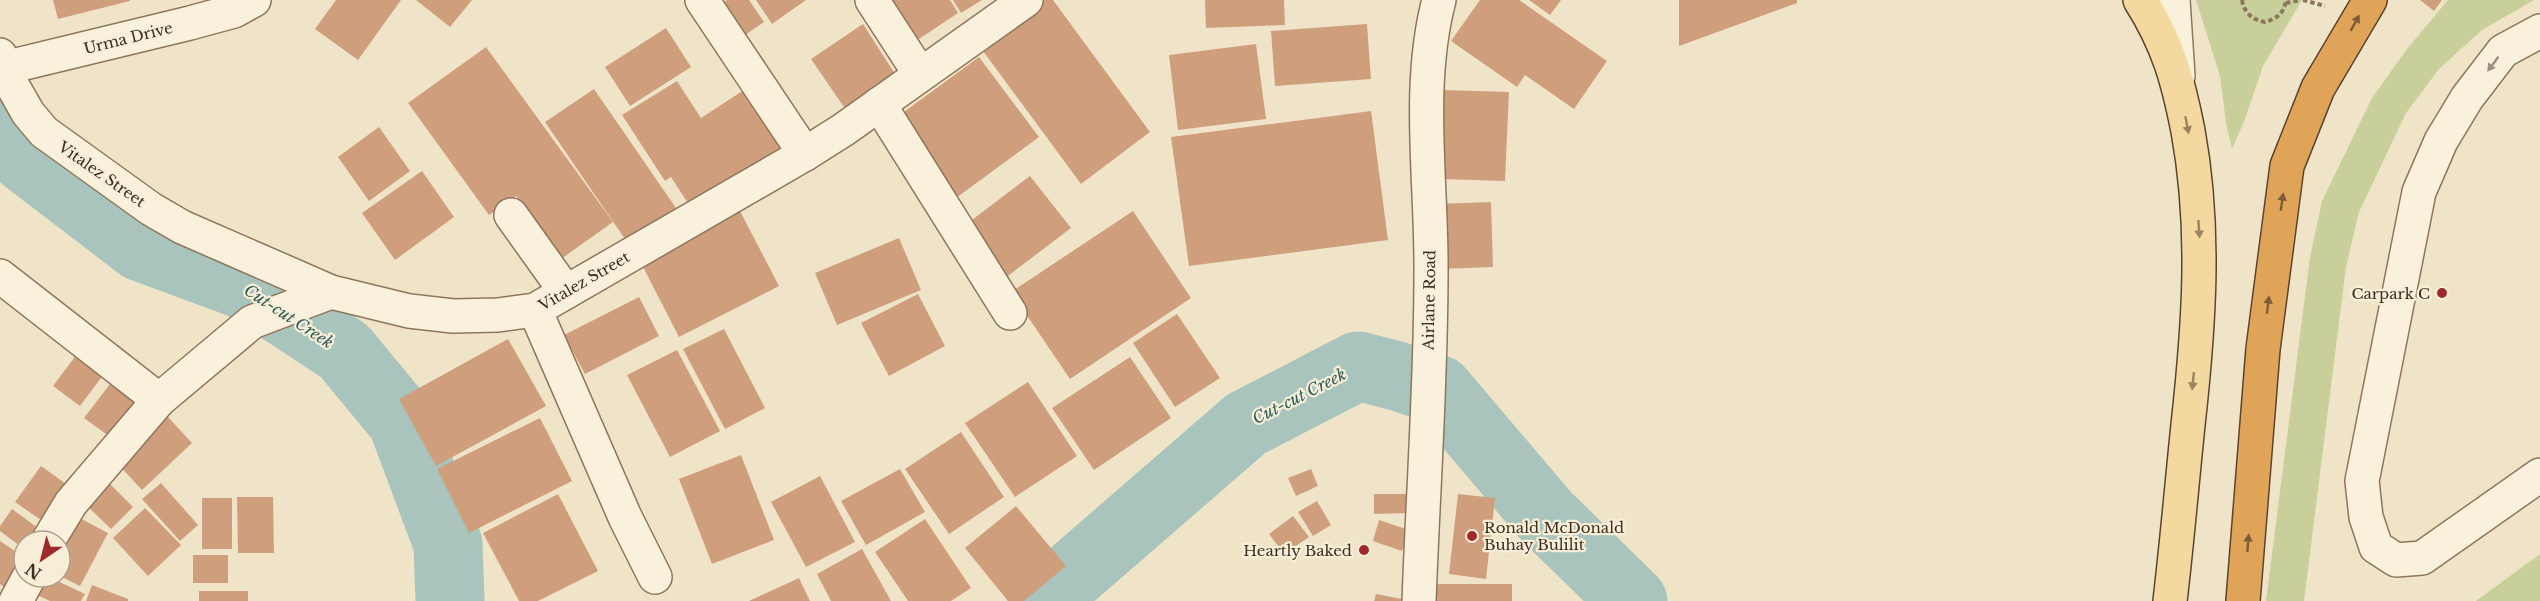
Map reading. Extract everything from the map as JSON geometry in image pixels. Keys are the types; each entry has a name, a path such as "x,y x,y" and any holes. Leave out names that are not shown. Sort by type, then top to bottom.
{"highway":[{"path":"2243,601 2263,349 2287,166 2318,88 2370,0"}],"main road":[{"path":"2140,0 2157,27 2178,80 2195,170 2200,237 2199,323 2170,601"}],"street":[{"name":"Urma Drive","path":"1,64 190,23 234,11 254,0"},
{"path":"702,0 805,154"},
{"path":"872,0 920,74"},
{"name":"Vitalez Street","path":"1,64 28,113 44,132 151,209 182,227 331,292 410,311 453,316 498,315 535,310 805,154 1026,0"},
{"name":"Airlane Road","path":"1419,601 1431,286 1427,163 1429,63 1439,0"},
{"path":"2174,0 2178,80"},
{"path":"2540,31 2503,51 2467,98 2441,141 2420,192 2362,481 2366,517 2376,547 2396,560 2422,558 2540,475"},
{"path":"879,104 1010,313"},
{"path":"511,214 566,292"},
{"path":"0,276 159,400"},
{"path":"55,529 71,503 159,400 252,322 331,292"},
{"path":"535,310 625,517 655,577"}],"path":[{"path":"2242,0 2246,12 2251,17 2265,22 2279,16 2286,1 2300,0"}],"green space":[{"path":"2196,0 2302,0 2263,66 2232,149 2220,76"},
{"path":"2448,0 2534,0 2482,30 2439,69 2406,113 2359,212 2346,267 2304,601 2266,601 2310,257 2322,201 2372,98 2407,49"},
{"path":"2540,554 2540,601 2476,601"}],"building":[{"path":"53,0 130,0 130,1 58,19"},
{"path":"336,0 401,0 358,60 315,29"},
{"path":"416,0 472,0 450,27"},
{"path":"727,0 749,0 764,22 738,40 716,8"},
{"path":"756,0 806,0 772,24"},
{"path":"879,0 950,0 958,13 910,45"},
{"path":"953,0 982,0 961,13"},
{"path":"1043,0 1053,0 1150,132 1081,184 980,47"},
{"path":"1205,0 1284,0 1285,25 1206,28"},
{"path":"1480,0 1519,0 1607,61 1574,109 1525,75 1517,87 1451,41"},
{"path":"1529,0 1561,0 1550,15"},
{"path":"1679,0 1797,0 1797,3 1679,46"},
{"path":"2420,0 2442,0 2434,11"},
{"path":"863,24 897,77 846,110 811,59"},
{"path":"1367,24 1371,79 1275,86 1271,31"},
{"path":"666,28 691,67 630,106 605,67"},
{"path":"1256,44 1266,119 1178,130 1169,55"},
{"path":"486,47 613,222 561,259 516,196 489,215 408,103"},
{"path":"979,57 1039,137 956,198 897,117"},
{"path":"677,81 701,118 750,86 789,144 691,208 671,177 665,181 622,115"},
{"path":"594,89 676,208 627,242 545,122"},
{"path":"1444,90 1509,92 1505,181 1441,179"},
{"path":"1371,111 1388,240 1189,266 1171,137"},
{"path":"379,127 410,171 369,201 338,157"},
{"path":"422,171 454,217 395,260 362,213"},
{"path":"1030,176 1071,228 1004,279 964,226"},
{"path":"1491,202 1493,267 1438,269 1436,204"},
{"path":"740,211 779,286 679,337 641,263"},
{"path":"1133,211 1191,298 1070,379 1011,292"},
{"path":"899,238 921,290 837,325 815,273"},
{"path":"918,294 945,346 889,376 861,323"},
{"path":"639,297 659,336 585,374 564,335"},
{"path":"1177,314 1220,378 1175,407 1133,343"},
{"path":"724,329 765,408 725,429 683,349"},
{"path":"508,339 546,406 436,466 399,399"},
{"path":"80,350 107,370 80,406 53,386"},
{"path":"677,350 720,431 670,457 627,375"},
{"path":"1130,357 1171,418 1094,470 1052,408"},
{"path":"116,376 145,397 113,439 84,418"},
{"path":"1028,382 1077,456 1015,497 965,423"},
{"path":"167,416 192,443 142,490 117,463"},
{"path":"540,418 572,481 469,533 437,469"},
{"path":"961,432 1004,497 949,534 905,469"},
{"path":"741,455 774,540 712,564 679,479"},
{"path":"41,466 73,489 48,525 15,502"},
{"path":"900,469 925,512 866,545 841,501"},
{"path":"1311,469 1318,486 1296,496 1288,478"},
{"path":"102,476 133,507 111,529 79,498"},
{"path":"820,476 855,542 806,567 771,502"},
{"path":"161,483 198,525 180,541 142,499"},
{"path":"558,494 598,571 538,601 519,601 483,533"},
{"path":"1374,494 1408,494 1409,513 1374,514"},
{"name":"Ronald McDonald Buhay Bulilit","path":"1458,494 1495,498 1486,579 1449,574"},
{"path":"237,497 273,497 274,553 238,553"},
{"path":"202,498 232,498 232,549 202,549"},
{"path":"1317,501 1331,525 1313,536 1298,512"},
{"path":"1016,506 1066,566 1024,601 1008,601 965,548"},
{"path":"145,508 181,545 148,576 113,538"},
{"path":"12,509 39,529 12,529 12,540 0,531 0,526"},
{"path":"70,513 108,533 80,586 72,582 72,529 64,529"},
{"path":"1293,516 1309,537 1284,554 1269,534"},
{"path":"925,519 971,588 951,601 908,601 875,552"},
{"path":"1379,520 1409,530 1402,551 1373,541"},
{"path":"0,541 12,549 12,580 6,589 0,584"},
{"path":"862,549 891,601 831,601 817,574"},
{"path":"193,555 228,555 228,583 193,583"},
{"path":"799,578 810,601 749,601"},
{"path":"1436,584 1512,584 1512,601 1436,601"},
{"path":"92,585 128,599 128,601 86,601"},
{"path":"72,588 85,594 81,601 50,601 28,591 29,589"},
{"path":"199,591 248,591 248,601 199,601"},
{"path":"1376,594 1407,600 1407,601 1374,601"}],"waterway":[{"name":"Cut-cut Creek","path":"0,135 26,159 141,247 244,285 344,351 402,421 448,544 450,601"},
{"name":"Cut-cut Creek","path":"1042,601 1246,424 1358,366 1439,390 1546,516 1633,601"}],"place":[{"name":"Carpark C","path":"2442,293"},
{"name":"Ronald McDonald Buhay Bulilit","path":"1472,536"},
{"name":"Heartly Baked","path":"1364,550"}]}
